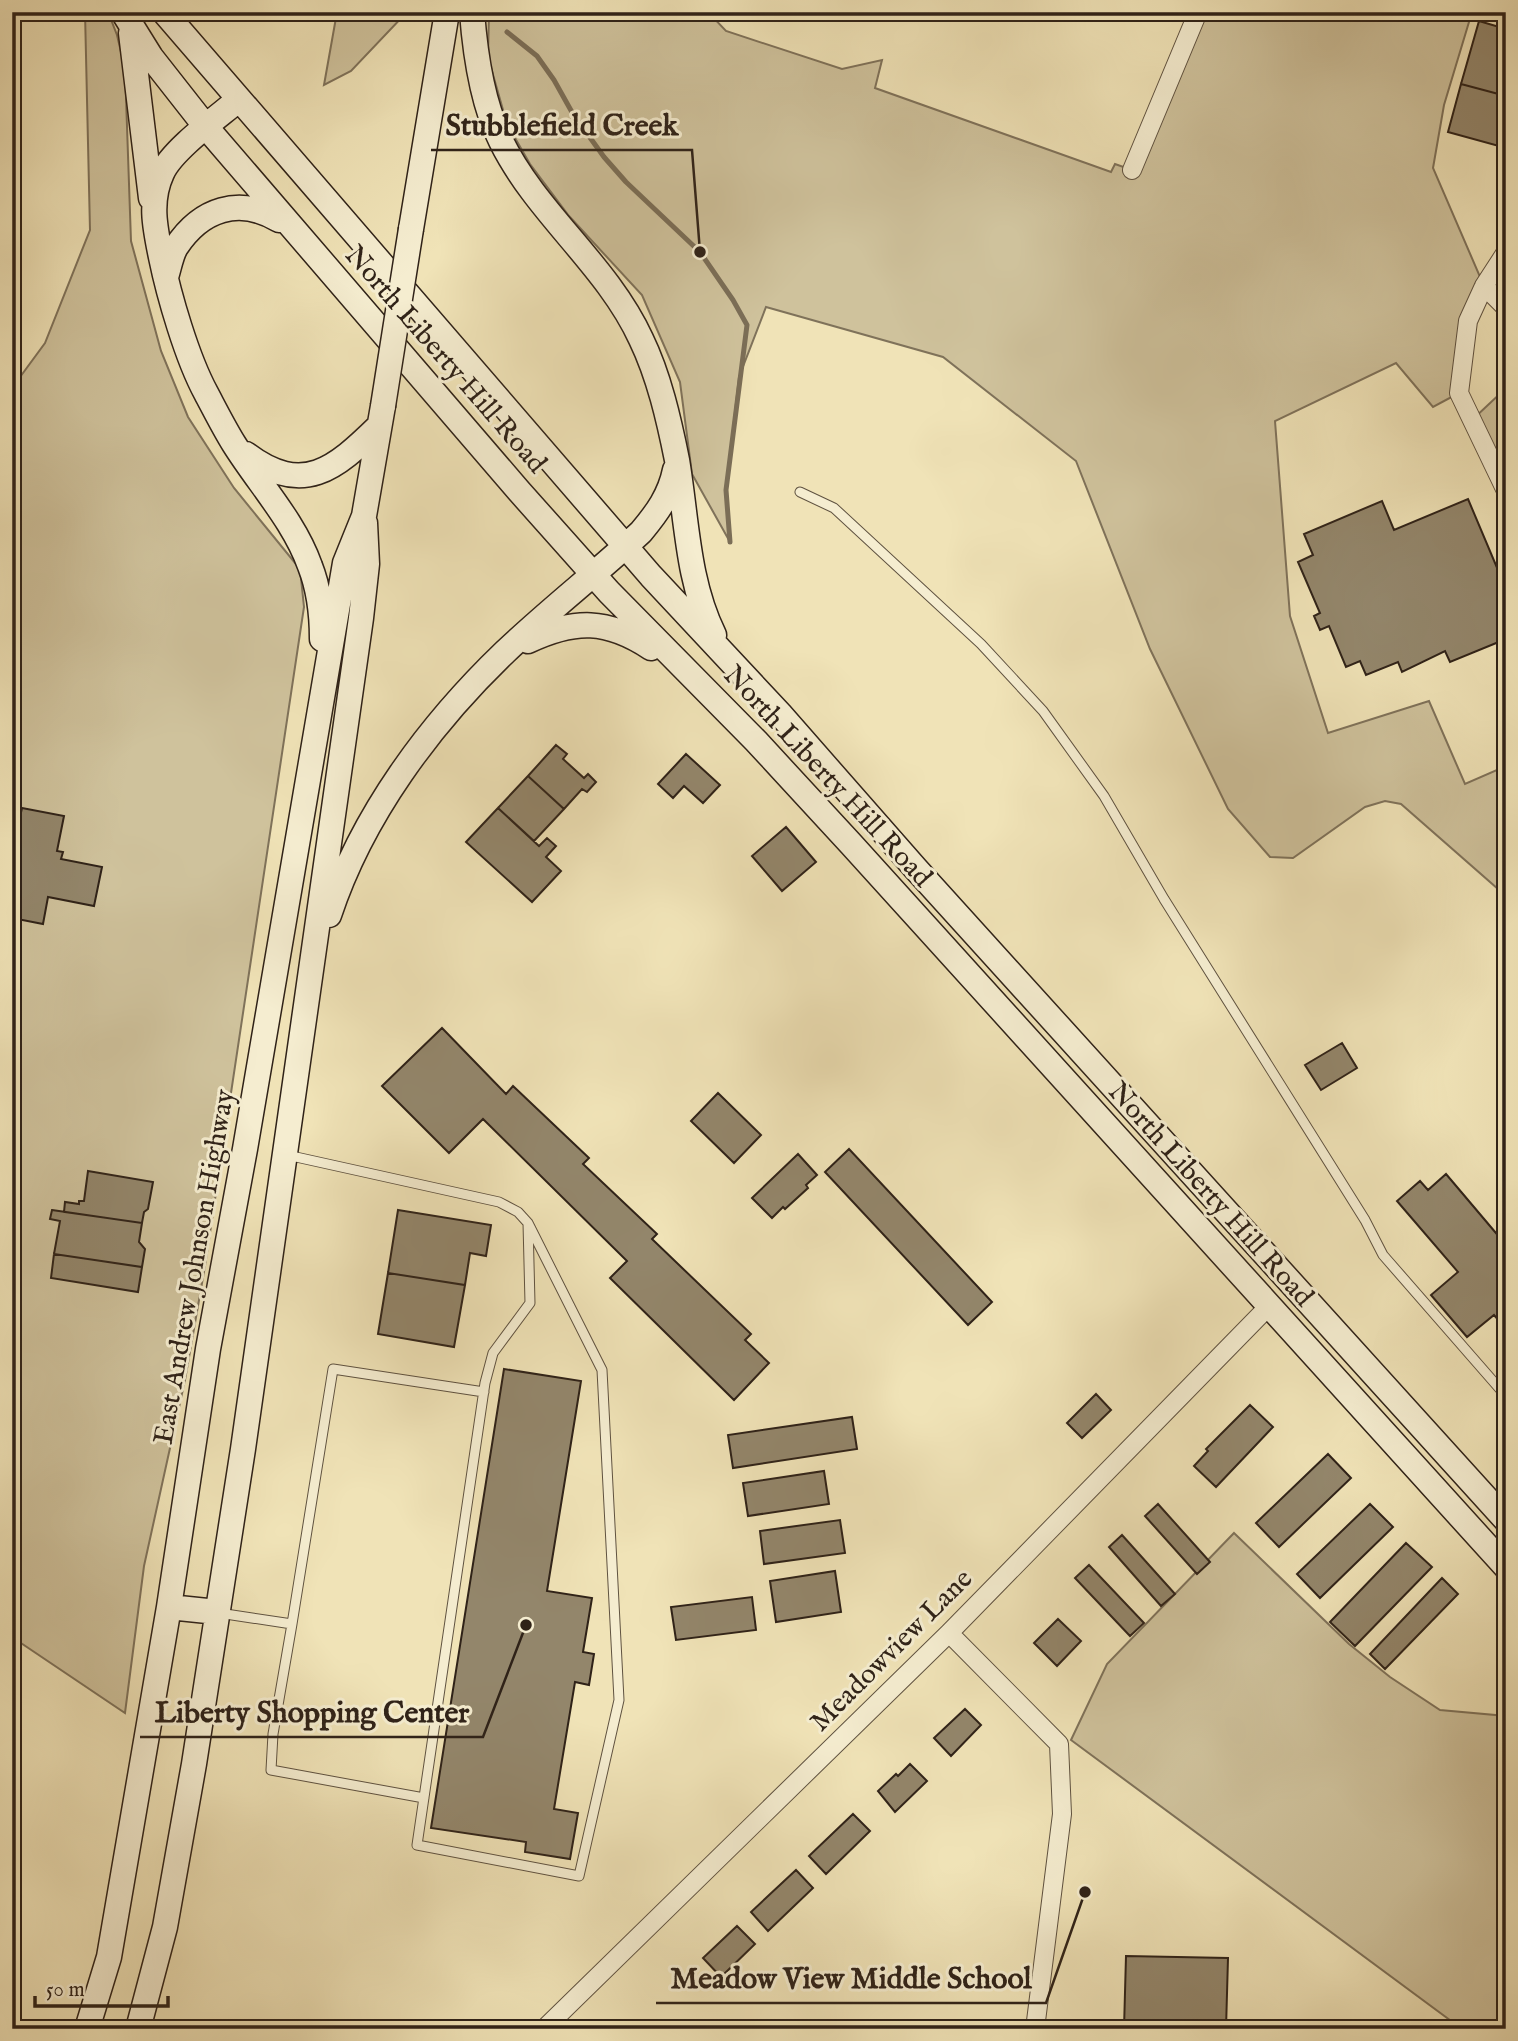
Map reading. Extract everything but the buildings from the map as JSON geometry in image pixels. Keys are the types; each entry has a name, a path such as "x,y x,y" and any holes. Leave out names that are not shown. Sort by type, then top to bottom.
{"main road":[{"name":"North Liberty Hill Road","path":"164,12 626,547 1292,1283 1502,1509"},
{"name":"East Andrew Johnson Highway","path":"87,2029 109,1957 169,1607 208,1349 245,1149 345,563 364,516 447,12"},
{"path":"472,12 475,53 500,140 527,181 614,290 642,339 663,399 677,460 693,578 705,616 722,652"},
{"name":"North Liberty Hill Road","path":"127,20 206,127 289,226 594,575 756,741 860,853 1506,1567"},
{"path":"127,20 165,278 204,390 234,445 281,511 310,566 322,616 323,693"},
{"path":"153,209 163,170 206,127 239,100"},
{"path":"165,278 175,248 195,225 221,209 258,209 289,226"},
{"path":"234,445 263,467 293,477 321,473 351,454 381,416"},
{"path":"312,969 335,898 361,838 440,721 505,652 642,533 672,487 677,460"},
{"name":"East Andrew Johnson Highway","path":"138,2029 164,1927 217,1612 312,969 367,564 364,516"},
{"path":"505,652 551,631 603,625 630,635 684,669"},
{"path":"245,1149 285,1155"},
{"path":"1270,1306 1292,1283"},
{"path":"169,1607 217,1612"}],"street":[{"path":"1132,170 1198,12"},
{"path":"1506,252 1484,286 1468,321 1459,393 1506,491"},
{"path":"1484,286 1506,308"},
{"name":"Meadowview Lane","path":"544,2029 949,1633 1270,1306"},
{"path":"949,1633 1059,1744 1062,1814 1035,2029"}],"lane":[{"path":"800,492 834,508 981,644 1043,712 1104,796 1164,899 1365,1220 1383,1255 1506,1396"},
{"path":"285,1155 499,1202 518,1212 528,1223 602,1370 620,1700 579,1876 417,1846 484,1392 493,1353 530,1303 528,1223"},
{"path":"424,1798 271,1770 273,1734 333,1369 484,1392"},
{"path":"217,1612 292,1624"}],"shaded area":[{"path":"85,12 108,12 125,69 131,241 161,351 188,417 234,488 300,569 304,607 205,1266 185,1380 144,1566 125,1713 12,1637 12,388 45,343 90,230"},
{"path":"337,12 407,12 351,71 324,85"},
{"path":"489,12 708,12 726,31 842,69 882,60 875,88 1111,172 1115,164 1132,170 1198,12 1472,12 1444,105 1433,168 1484,286 1459,393 1433,407 1396,363 1275,421 1290,616 1328,733 1429,701 1465,784 1506,766 1506,896 1401,804 1385,801 1365,807 1293,858 1270,857 1228,809 1150,649 1076,461 943,357 766,307 739,377 726,490 730,542 692,474 680,382 642,295 569,216 530,164 507,124 488,57"},
{"path":"1506,388 1506,491 1472,420"},
{"path":"1234,1533 1349,1644 1390,1677 1440,1710 1506,1716 1506,2029 1462,2029 1071,1740 1107,1664"}],"waterway":[{"path":"507,32 537,56 604,157 626,182 700,252 747,325 726,490 730,542"}],"place":[{"name":"Stubblefield Creek","path":"700,252"},
{"name":"Liberty Shopping Center","path":"526,1625"},
{"name":"Meadow View Middle School","path":"1085,1892"}]}
